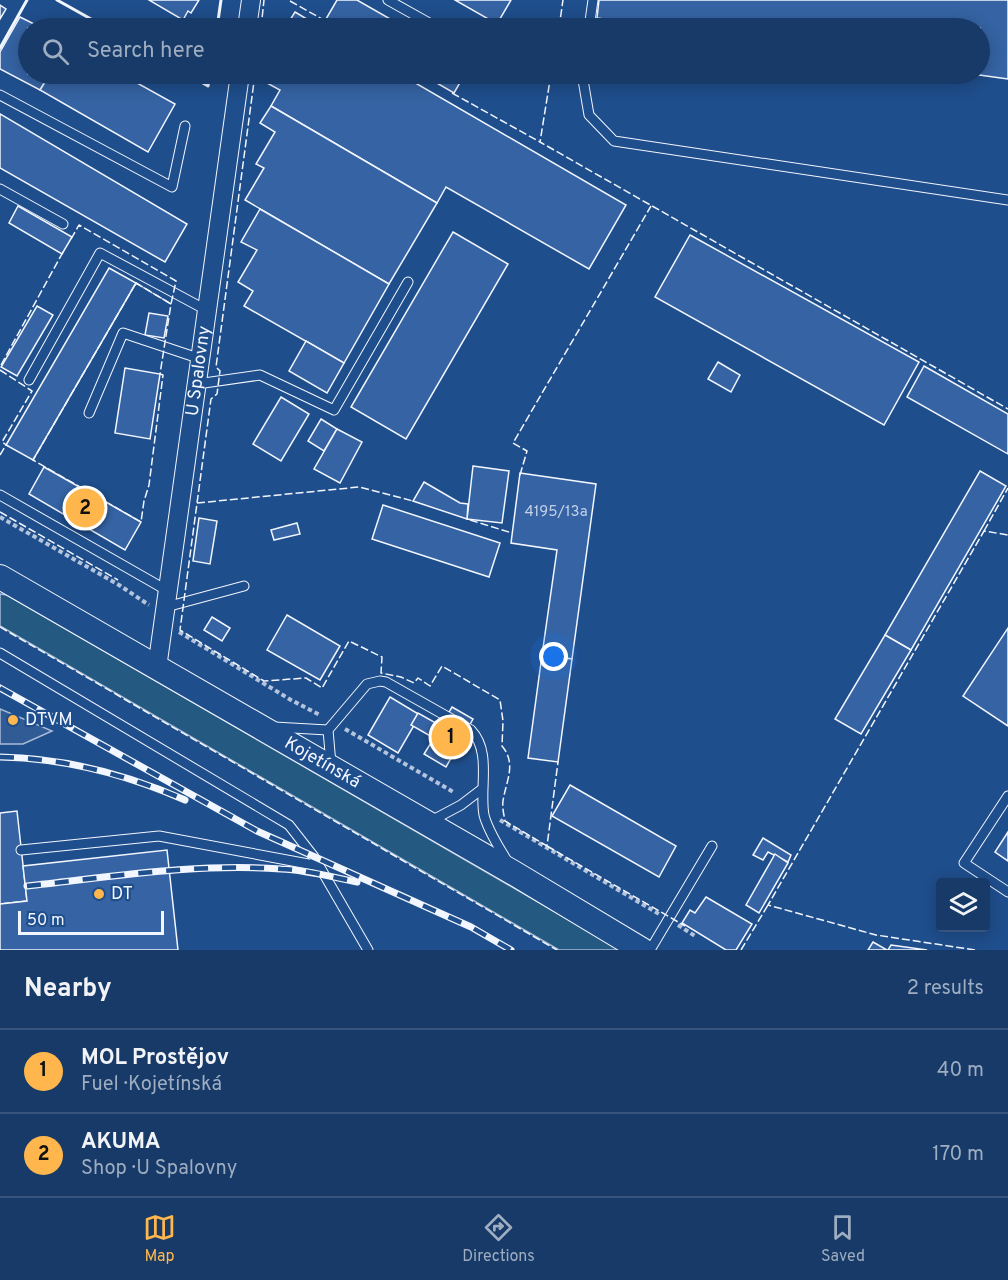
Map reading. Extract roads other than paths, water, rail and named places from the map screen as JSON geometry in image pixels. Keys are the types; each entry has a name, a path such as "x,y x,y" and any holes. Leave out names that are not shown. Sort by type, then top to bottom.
{"main road":[{"name":"Kojetínská","path":"0,577 512,872 642,950"}],"street":[{"path":"248,18 250,0"},
{"name":"U Spalovny","path":"158,668 239,84"}],"lane":[{"path":"388,0 420,18"},
{"path":"590,18 593,0"},
{"path":"584,84 589,115 614,141 1008,200"},
{"path":"0,95 172,187 184,126"},
{"path":"0,189 63,224"},
{"path":"29,380 100,253 208,311"},
{"path":"197,384 260,375 334,410 408,282"},
{"path":"89,413 123,333 201,359"},
{"path":"0,495 167,599 244,586"},
{"path":"0,653 289,825 297,832 320,866 368,950"},
{"path":"331,767 328,730 367,684 387,682 471,730 477,736 483,757 482,800 485,818 512,872"},
{"path":"257,726 328,730"},
{"path":"427,823 461,805 482,789"},
{"path":"1008,796 964,862 1008,892"},
{"path":"21,850 159,836 320,866"},
{"path":"650,950 712,846"}],"railway":[{"path":"0,688 257,831 471,927 511,950"},
{"path":"0,757 71,764 141,783 185,800"},
{"path":"27,886 185,869 217,868 291,870 357,882"}],"place":[{"name":"AKUMA","path":"85,508"},
{"name":"DTVM","path":"13,720"},
{"name":"MOL Prostějov","path":"451,737"},
{"name":"DT","path":"99,894"}]}
